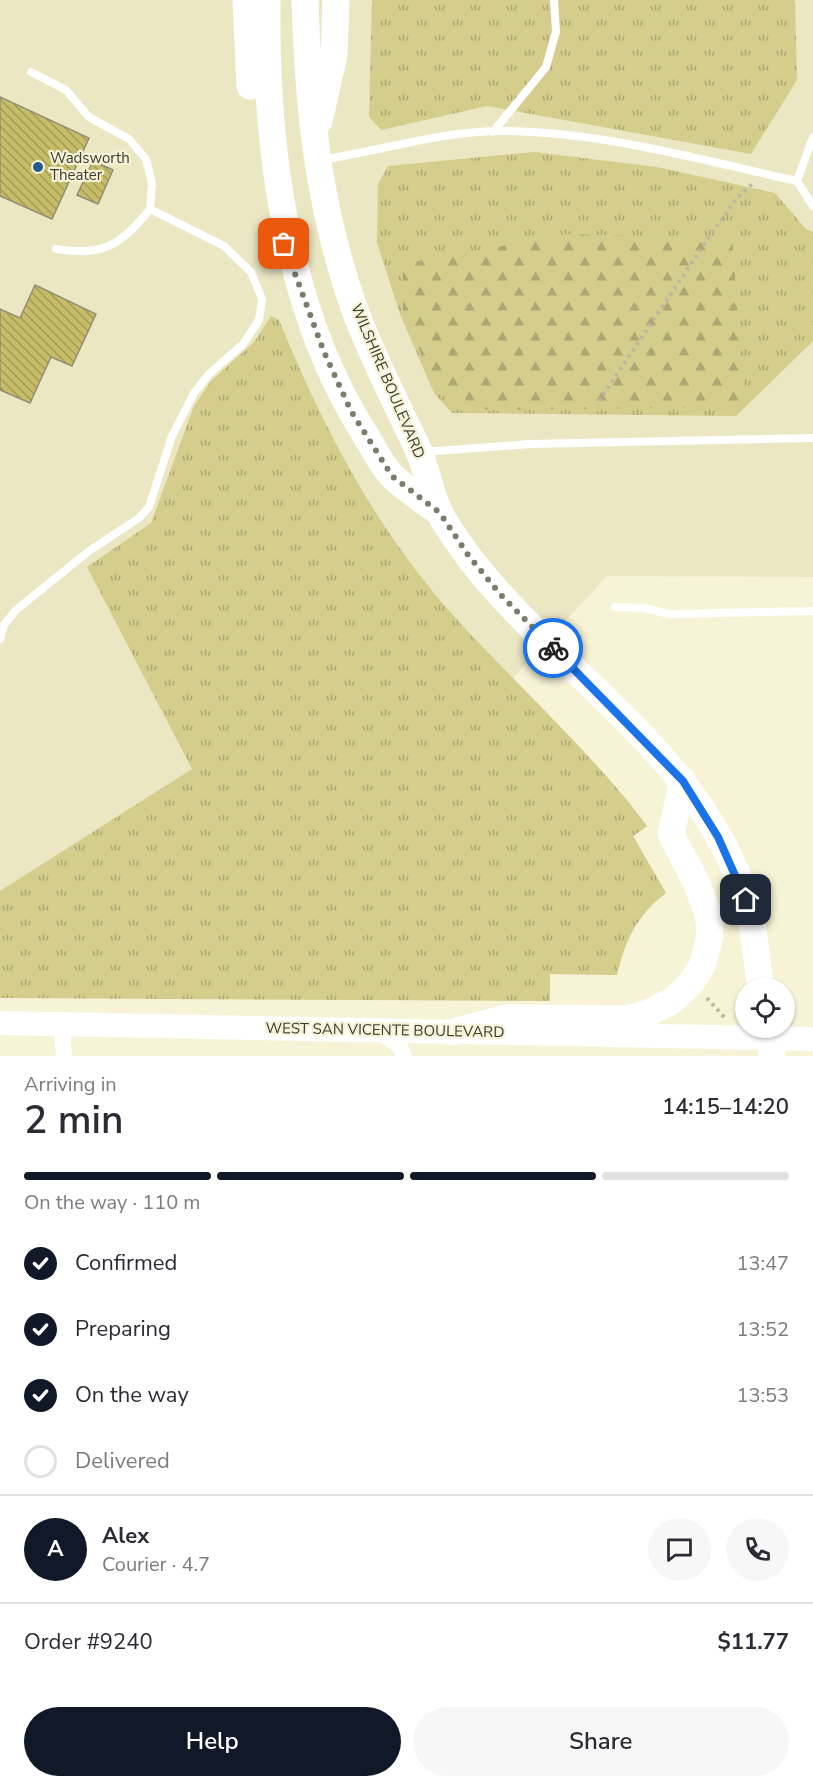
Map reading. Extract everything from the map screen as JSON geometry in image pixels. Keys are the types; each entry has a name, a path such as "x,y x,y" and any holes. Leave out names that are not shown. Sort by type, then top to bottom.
{"main road":[{"path":"246,0 253,122 267,204 300,285"},
{"name":"WILSHIRE BOULEVARD","path":"267,0 266,56 272,145 300,285 324,352 351,411 392,476 440,513"},
{"name":"WILSHIRE BOULEVARD","path":"305,0 309,102 315,153 326,209 357,315 388,389 420,453 440,513 468,555 501,595 683,781 718,837 746,900 759,978"},
{"path":"315,153 334,55 336,0"},
{"path":"453,1032 506,1018 627,1019 648,1013 672,1001 691,983 702,966 710,936 708,914 701,894 671,834 683,781"},
{"name":"WEST SAN VICENTE BOULEVARD","path":"0,1023 770,1040 813,1039"}],"street":[{"path":"61,1023 64,1056"},
{"path":"377,1031 399,1046 404,1056"}],"lane":[{"path":"493,132 546,67 556,32 554,0"},
{"path":"31,72 66,90 89,117 129,139 146,159 152,183 150,209 131,234 103,250 81,254 56,249"},
{"path":"315,153 509,131 611,140 797,181 813,206"},
{"path":"797,181 813,137"},
{"path":"0,639 4,625 16,610 89,551 139,518 150,507 172,436 194,393 209,374 243,344 258,320 262,299 251,273 224,246 150,209"},
{"path":"420,453 530,444 813,438"},
{"path":"615,607 644,608 669,614 813,611"}],"path":[{"path":"598,401 737,198 764,173"},
{"path":"705,996 725,1020"}],"shaded area":[{"path":"0,0 813,0 813,577 607,576 513,678 627,799 647,826 633,836 666,893 650,906 633,929 624,946 617,975 550,974 550,1001 0,996"}],"green space":[{"path":"372,0 795,0 797,80 751,154 487,106 381,130 369,117"},
{"path":"534,152 657,167 775,193 806,229 813,232 813,341 736,416 452,413 434,393 400,314 377,243 378,184 388,166"},
{"path":"567,234 732,239 745,407 487,410 436,385 403,316 403,264"},
{"path":"271,316 279,320 312,396 350,469 393,539 418,573 469,633 599,768 647,826 633,836 666,893 647,910 628,940 617,975 550,974 550,1001 0,998 0,891 192,769 87,567 151,523 194,406 211,381 254,342"}],"building":[{"name":"Wadsworth Theater","path":"0,97 89,138 52,219 0,196"},
{"path":"93,161 113,170 98,204 77,195"},
{"path":"35,285 96,314 72,366 51,357 30,403 0,390 0,309 20,318"}],"way so far":[{"path":"284,244 324,352 351,411 392,476 440,513 468,555 501,595 553,648"}],"place":[{"name":"Wadsworth Theater","path":"38,167"}],"route":[{"path":"553,648 683,781 718,837 746,900"}]}
